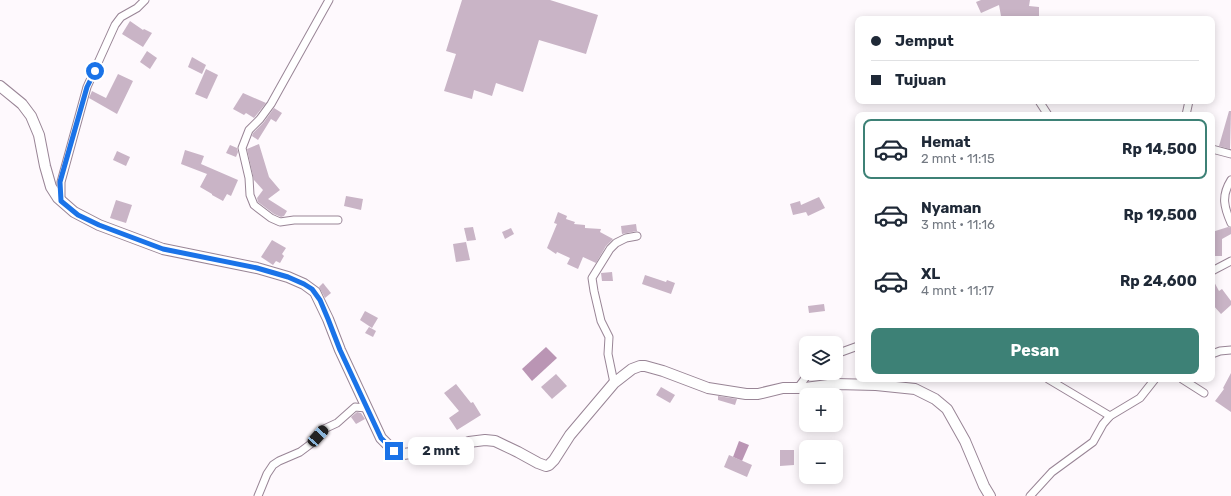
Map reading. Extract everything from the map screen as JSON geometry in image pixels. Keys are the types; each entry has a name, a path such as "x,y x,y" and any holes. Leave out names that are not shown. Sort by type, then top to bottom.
{"street":[{"path":"61,201 60,182 87,87 115,25 121,18 138,8 144,0"},
{"path":"329,0 271,104 260,119 249,130 242,148 249,178 250,195 254,205 271,218 280,222 294,220 338,220"},
{"path":"0,86 22,104 31,116 39,135 49,182 61,201 78,215 99,225 163,249 257,268 288,277 312,289 320,300 340,350 381,438 394,451 403,454 420,452 434,456 469,442 485,440 495,441 510,447 546,466 551,463 570,435 614,383 632,369 640,366 663,371 694,384 732,393 758,394 784,388 797,389 836,384 876,385 915,389 935,399 947,410 959,429 984,486 990,496"},
{"path":"1215,150 1231,154"},
{"path":"1231,180 1226,190 1224,205 1231,223"},
{"path":"614,383 608,354 609,337 601,321 592,278 610,249 616,243 626,238 637,236"},
{"path":"1215,269 1231,261"},
{"path":"843,351 855,347"},
{"path":"1215,353 1231,350"},
{"path":"797,389 804,380"},
{"path":"1053,382 1110,416"},
{"path":"1030,496 1052,472 1093,442 1103,424 1110,416 1140,398 1153,382"},
{"path":"1187,382 1204,393"},
{"path":"258,496 267,474 273,465 300,452 312,443 324,429 337,423 355,407 366,408"}],"shaded area":[{"path":"546,347 557,358 532,381 522,369"},
{"path":"739,441 749,445 742,461 733,457"}],"building":[{"path":"462,0 550,0 598,15 586,54 539,40 523,92 496,83 492,96 474,90 472,99 444,91 456,54 446,51"},
{"path":"981,0 1030,0 1029,6 1039,7 1039,16 1001,16 999,5 981,13 976,2"},
{"path":"130,21 143,30 144,29 152,33 143,47 122,34"},
{"path":"147,51 157,58 150,69 140,62"},
{"path":"192,57 206,65 202,74 188,67"},
{"path":"206,69 218,75 207,99 195,94"},
{"path":"118,74 133,81 117,114 89,98 92,91 106,98"},
{"path":"243,93 266,103 254,118 246,113 244,115 233,109"},
{"path":"274,108 282,113 276,122 271,119 258,140 252,136 253,133 264,122"},
{"path":"1229,111 1231,111 1230,149 1219,146"},
{"path":"259,144 269,177 280,190 268,199 287,211 284,216 281,217 274,214 258,202 257,198 263,190 254,180 247,149"},
{"path":"230,145 237,148 238,152 236,157 226,153"},
{"path":"185,150 204,156 201,164 238,180 231,196 227,194 223,201 200,187 207,174 181,164"},
{"path":"117,151 130,157 126,166 113,160"},
{"path":"346,196 363,199 361,210 344,206"},
{"path":"819,197 825,208 808,216 806,212 793,215 790,204 800,201 801,205"},
{"path":"116,200 132,205 126,223 110,218"},
{"path":"558,212 567,216 566,219 575,222 574,224 585,225 585,228 601,229 600,232 613,239 606,246 596,263 583,257 578,269 567,264 570,258 557,252 556,254 547,248 557,224 554,223"},
{"path":"636,224 637,231 622,234 621,226"},
{"path":"473,227 476,240 467,241 464,228"},
{"path":"1228,227 1231,228 1231,234 1222,239 1222,256 1215,256 1215,231"},
{"path":"511,228 514,234 505,239 502,232"},
{"path":"272,240 286,248 282,254 284,256 280,263 276,261 273,265 261,257"},
{"path":"466,242 470,260 456,262 453,244"},
{"path":"612,272 613,281 602,281 601,273"},
{"path":"645,275 666,282 667,280 675,283 671,294 642,284"},
{"path":"323,283 331,293 325,298 319,287"},
{"path":"1215,284 1219,291 1222,289 1231,301 1231,305 1221,314 1215,307"},
{"path":"824,304 825,311 809,313 808,306"},
{"path":"365,311 378,318 372,328 360,320"},
{"path":"369,327 376,331 373,337 365,333"},
{"path":"1231,373 1231,412 1215,401 1224,389 1223,388"},
{"path":"556,374 567,386 552,399 541,387"},
{"path":"456,384 471,403 473,402 481,415 457,430 449,418 459,411 444,393"},
{"path":"661,387 675,395 670,403 656,395"},
{"path":"718,396 737,399 735,405 718,400"},
{"path":"357,412 361,413 365,419 356,424 351,417"},
{"path":"780,450 794,450 794,465 780,466"},
{"path":"729,455 752,465 747,477 724,467"}],"route":[{"path":"95,71 92,80 87,87 60,182 61,201 78,215 99,225 163,249 257,268 288,277 312,289 320,300 340,350 381,438 394,451"}]}
